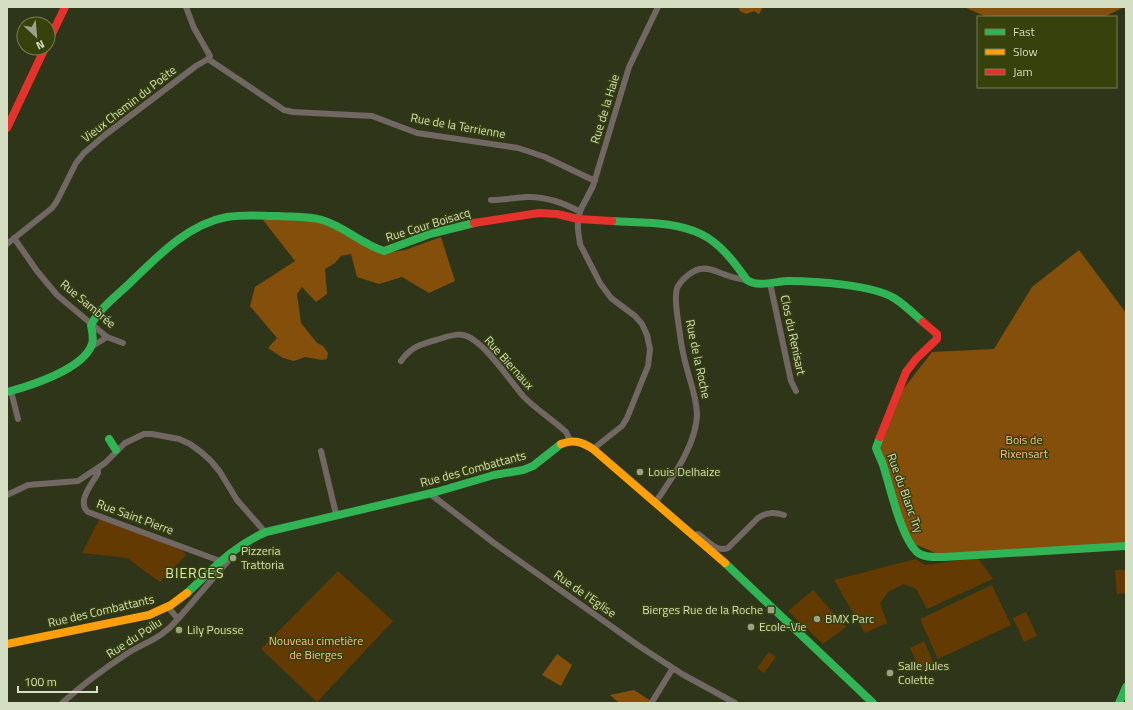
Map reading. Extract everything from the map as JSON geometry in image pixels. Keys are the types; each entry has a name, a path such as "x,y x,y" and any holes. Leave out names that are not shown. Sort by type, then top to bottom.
{"street":[{"path":"56,26 65,7"},
{"path":"186,7 194,28 210,56 208,60"},
{"name":"Rue de la Haie","path":"579,216 592,189 629,67 658,7"},
{"path":"7,128 41,56"},
{"name":"Rue de la Terrienne","path":"208,60 284,110 293,112 367,115 382,119 417,133 518,148 545,157 594,181"},
{"name":"Vieux Chemin du Poète","path":"7,244 52,208 76,163 88,149 196,66 208,60"},
{"path":"491,200 541,197 573,208 579,216 578,230 580,244 600,283 611,298 635,316 642,324 647,335 650,349 648,366 627,418 622,426 593,449"},
{"name":"Rue Cour Boisacq","path":"91,325 101,310 169,246 181,237 197,228 229,217 243,214 320,219 344,230 378,250 384,251 430,234 479,221 546,213 673,225 690,229 712,241 740,270 747,280"},
{"name":"Rue Sambrée","path":"14,238 37,271 57,295 107,337 123,343"},
{"name":"Rue de la Roche","path":"655,503 674,475 686,453 696,426 696,400 684,357 676,308 677,289 687,276 700,269 709,269 730,277 747,280"},
{"path":"747,280 750,283 770,284"},
{"name":"Rue du Blanc Try","path":"770,284 783,281 795,281 844,285 877,291 899,302 937,335 937,339 916,359 906,372 876,448 907,535 917,552 928,557 944,557 1126,546"},
{"name":"Clos du Renisart","path":"770,284 791,381 796,391"},
{"path":"91,325 93,334 91,347"},
{"name":"Rue Biernaux","path":"401,362 407,353 415,347 458,334 466,336 480,344 522,394 566,432 570,440"},
{"path":"18,419 9,392 67,369 75,364 91,347 107,337"},
{"path":"7,495 28,485 78,481 98,469 116,450 125,443 144,434 152,434 179,439 190,444 211,461 220,472 237,500 265,532"},
{"path":"109,439 116,450"},
{"path":"570,440 584,443 593,449 694,536 786,620 872,703"},
{"name":"Rue des Combattants","path":"7,644 149,615 168,607 189,592 227,555 265,532 429,493 511,471 528,469 564,442 570,440"},
{"path":"321,451 336,514"},
{"name":"Rue Saint Pierre","path":"98,469 98,473 83,502 85,509 88,512 220,561"},
{"name":"Rue de l'Eglise","path":"429,493 494,543 639,646 673,668 735,703"},
{"path":"694,536 698,534 717,548 724,550 728,548 763,514 775,512 784,515"},
{"name":"Rue du Poilu","path":"62,703 73,693 128,654 165,633 228,561 227,555"},
{"name":"Rue du Poilu","path":"168,607 178,619"},
{"path":"652,702 673,668"},
{"path":"1119,703 1126,687"}],"green space":[{"path":"738,7 763,7 759,14 754,11 746,14 740,11"},
{"path":"964,7 1124,7 1106,16 985,16"},
{"path":"293,217 317,219 386,253 405,250 441,237 455,281 429,293 402,277 379,284 357,277 351,254 341,256 335,263 325,269 327,294 316,302 302,287 297,294 301,323 317,343 323,346 328,353 327,359 322,360 305,357 294,361 283,358 268,348 277,338 250,306 255,287 295,261 263,220"},
{"name":"Bois de Rixensart","path":"1079,250 1126,313 1126,543 938,554 912,543 876,445 904,388 932,352 994,349 1032,287"},
{"path":"100,518 182,550 186,555 160,582 127,558 82,553"},
{"path":"978,558 993,579 927,609 916,589 904,584 889,591 880,603 887,623 865,633 834,580 916,559 925,565"},
{"path":"1115,570 1126,570 1126,593 1117,594"},
{"name":"Nouveau cimetière de Bierges","path":"338,571 393,621 317,702 261,649"},
{"path":"992,585 1011,625 938,659 920,619"},
{"name":"BMX Parc","path":"813,590 846,627 823,644 788,611"},
{"path":"1026,612 1037,636 1024,642 1013,618"},
{"path":"924,641 935,666 921,672 910,648"},
{"path":"769,652 776,657 764,673 757,668"},
{"path":"557,654 572,665 561,686 542,675"},
{"path":"634,690 651,701 651,703 619,703 610,695"}],"traffic: fast":[{"path":"7,392 42,381 68,369 79,361 87,353 93,342 91,325 104,308 151,262 174,242 199,226 227,217 247,215 317,219 338,226 368,244 384,251 430,234 474,223"},
{"path":"612,221 658,223 691,230 701,234 715,243 732,260 747,280 756,284 789,281 813,282 872,290 894,298 923,322"},
{"path":"880,437 876,448 883,465 901,524 911,545 920,554 930,557 944,557 1126,546"},
{"path":"109,439 116,450"},
{"path":"187,593 233,551 266,532 436,492 494,475 523,470 533,466 561,444"},
{"path":"725,563 873,703"},
{"path":"1119,703 1126,687"}],"traffic: slow":[{"path":"561,444 578,442 593,449 725,563"},
{"path":"7,644 149,615 171,605 187,593"}],"traffic: jam":[{"path":"56,26 65,7"},
{"path":"7,128 41,56"},
{"path":"474,223 539,213 557,214 578,219 612,221"},
{"path":"880,437 906,372 916,359 937,339 937,334 923,322"}],"place":[{"name":"Louis Delhaize","path":"640,472"},
{"name":"Pizzeria Trattoria","path":"233,558"},
{"name":"Bierges Rue de la Roche","path":"771,610"},
{"name":"BMX Parc","path":"817,619"},
{"name":"Ecole-Vie","path":"751,627"},
{"name":"Lily Pousse","path":"179,630"},
{"name":"Salle Jules Colette","path":"890,673"}],"district":[{"name":"BIERGES","path":"195,573"}]}
